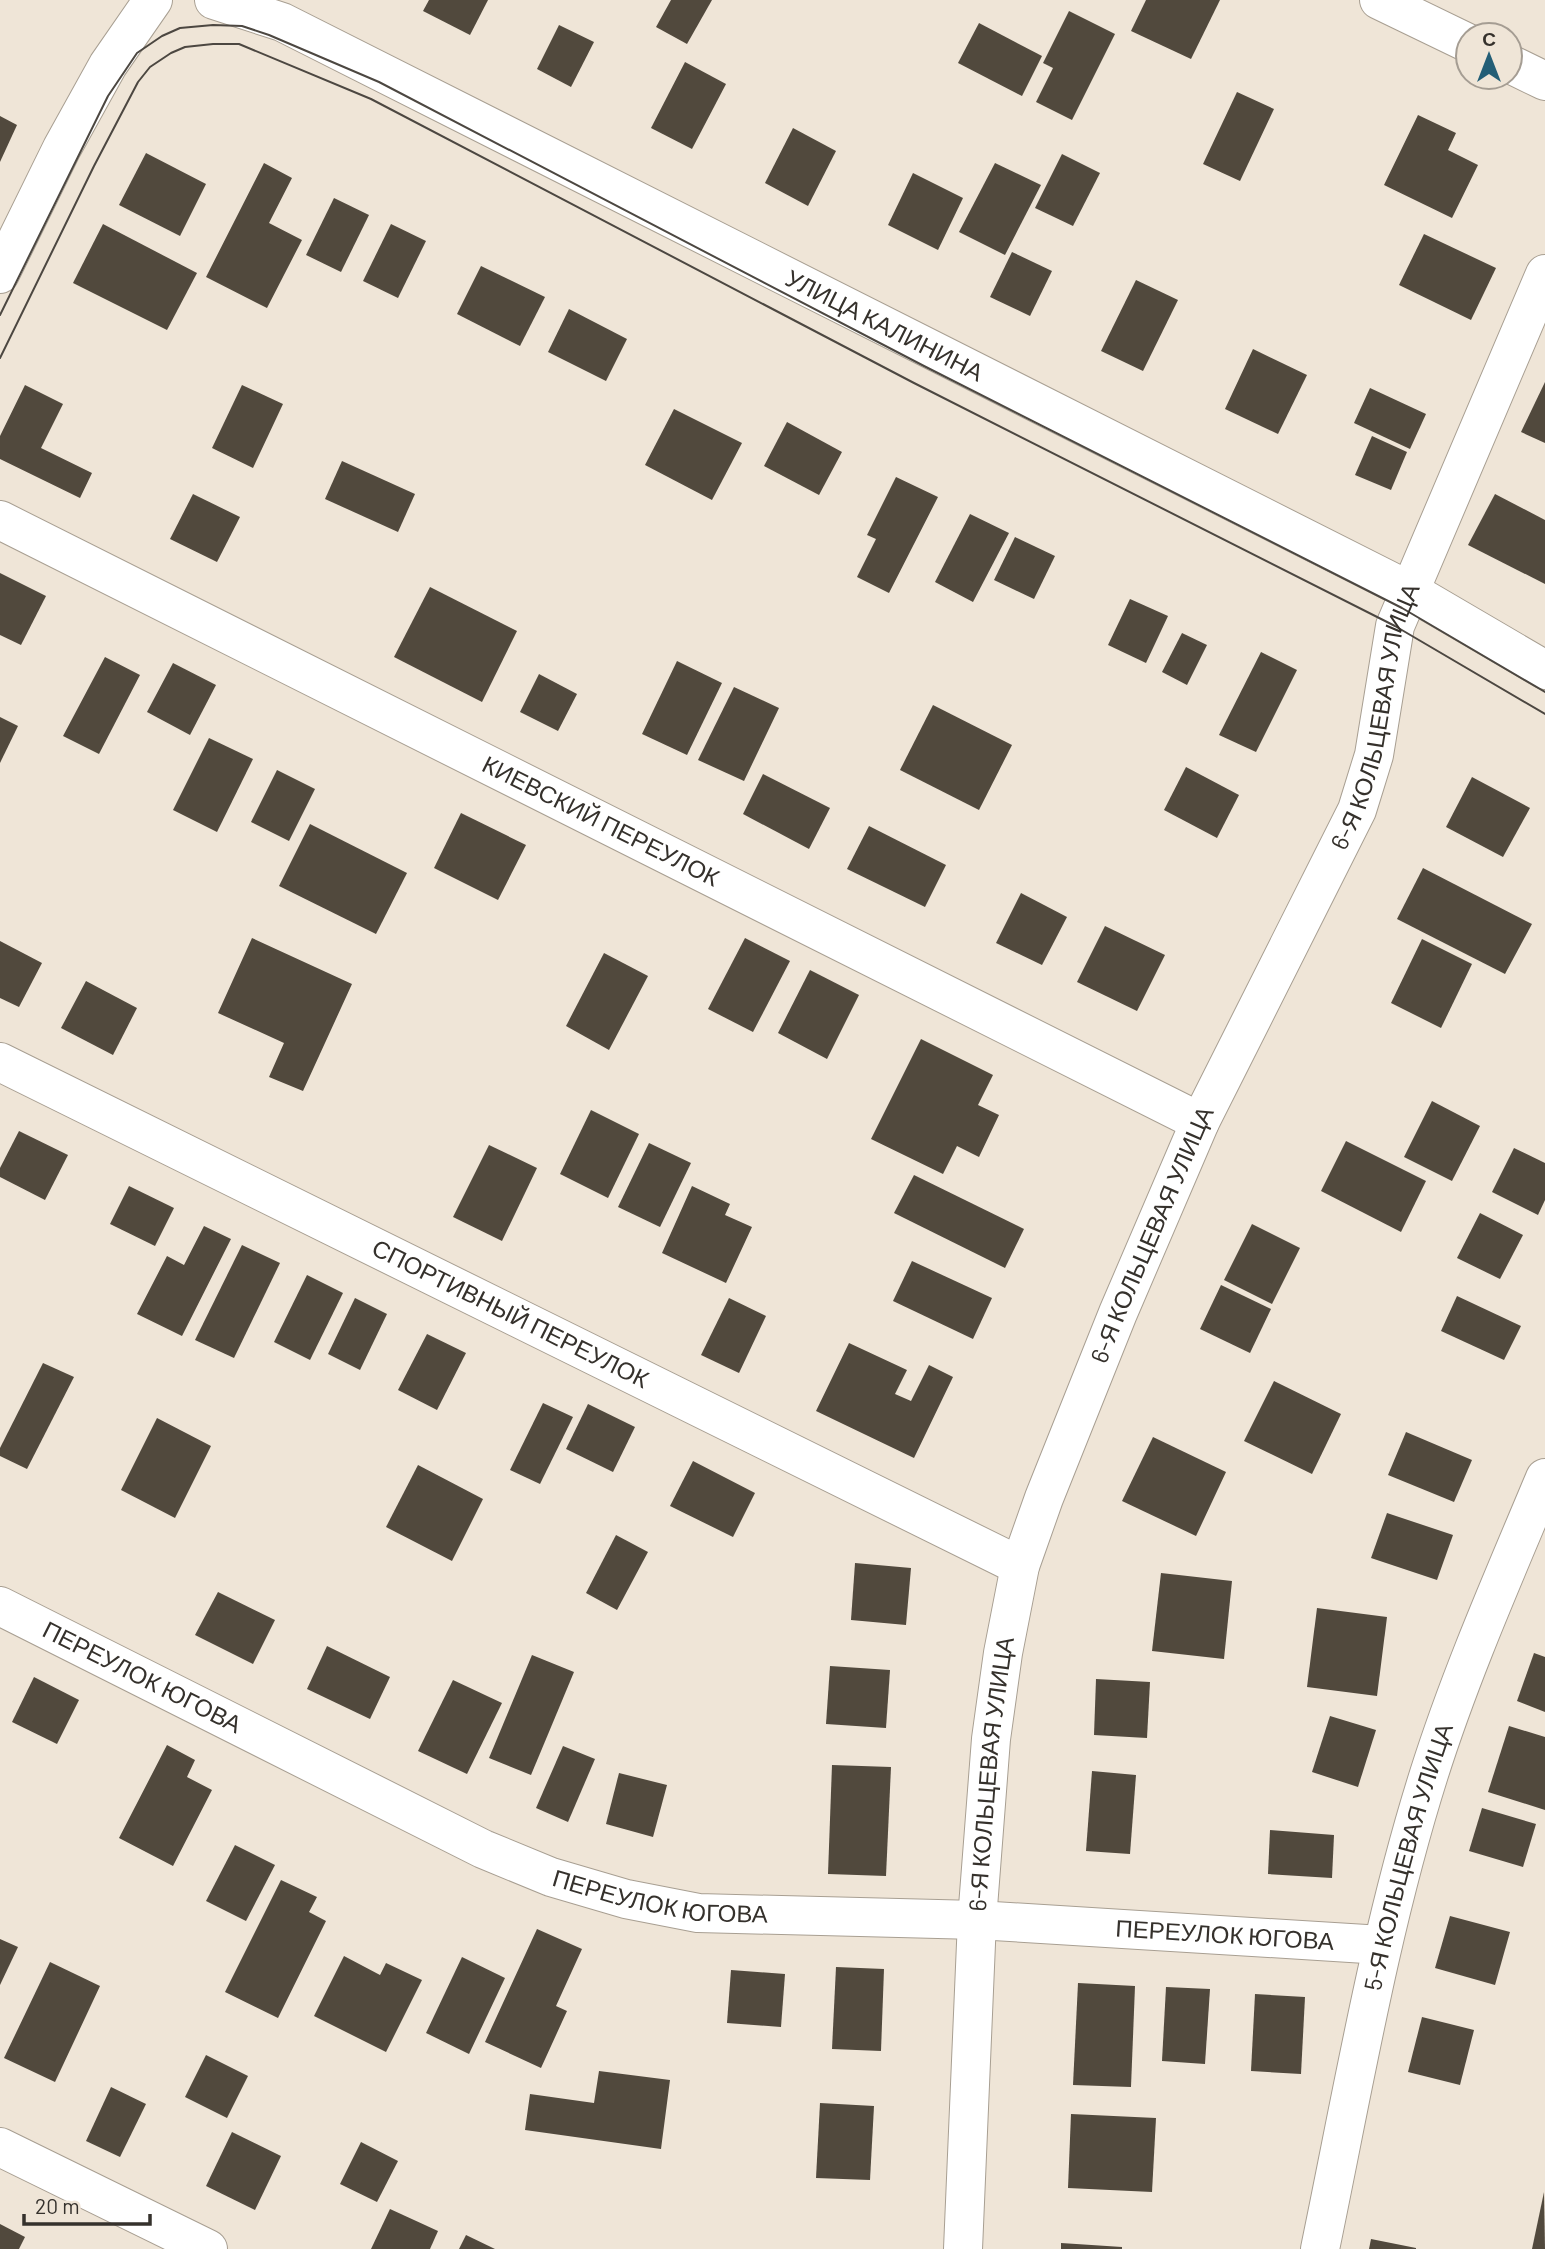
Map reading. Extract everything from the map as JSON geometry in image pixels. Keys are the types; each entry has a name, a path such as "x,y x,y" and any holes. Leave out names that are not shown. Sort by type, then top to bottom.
{"street":[{"path":"0,274 62,148 101,77 153,0"},
{"name":"УЛИЦА КАЛИНИНА","path":"214,0 282,22 1410,591 1545,670"},
{"path":"1379,0 1454,36"},
{"path":"1524,71 1545,81"},
{"name":"6-Я КОЛЬЦЕВАЯ УЛИЦА","path":"963,2249 977,1920 991,1739 1003,1653 1020,1566 1118,1312 1200,1122 1357,810 1374,755 1395,626 1545,274"},
{"name":"КИЕВСКИЙ ПЕРЕУЛОК","path":"0,520 1200,1122"},
{"name":"СПОРТИВНЫЙ ПЕРЕУЛОК","path":"0,1062 1020,1566"},
{"name":"5-Я КОЛЬЦЕВАЯ УЛИЦА","path":"1320,2249 1382,1945 1429,1774 1474,1648 1545,1478"},
{"name":"ПЕРЕУЛОК ЮГОВА","path":"0,1606 484,1849 551,1877 626,1899 698,1913 977,1920 1382,1945"},
{"path":"0,2147 208,2249"}],"building":[{"path":"429,0 488,0 470,35 423,11"},
{"path":"671,0 712,0 687,44 656,27"},
{"path":"1146,0 1220,0 1191,59 1131,31"},
{"path":"1069,11 1115,34 1072,120 1036,102 1053,68 1043,63"},
{"path":"979,23 1042,56 1022,96 958,63"},
{"path":"559,25 594,42 571,87 537,69"},
{"path":"685,62 726,84 692,149 651,128"},
{"path":"1237,92 1274,109 1240,181 1203,164"},
{"path":"1418,115 1456,133 1448,150 1478,165 1452,218 1384,185"},
{"path":"0,116 17,125 0,162"},
{"path":"793,128 836,151 808,206 765,183"},
{"path":"146,153 206,184 180,236 119,205"},
{"path":"1062,154 1100,173 1073,226 1035,208"},
{"path":"264,163 292,178 269,223 302,240 267,308 206,277"},
{"path":"995,163 1041,185 1005,255 959,232"},
{"path":"913,173 963,198 938,250 888,225"},
{"path":"334,198 369,215 341,272 306,255"},
{"path":"103,224 197,273 167,330 73,283"},
{"path":"391,224 426,241 398,298 363,281"},
{"path":"1424,234 1496,268 1471,320 1399,285"},
{"path":"1012,252 1052,271 1030,316 990,297"},
{"path":"481,266 545,297 520,346 457,314"},
{"path":"1136,280 1178,300 1143,371 1101,351"},
{"path":"569,309 627,339 606,381 548,352"},
{"path":"1253,349 1307,375 1278,434 1225,409"},
{"path":"1545,382 1545,443 1521,432"},
{"path":"25,385 63,404 41,448 92,473 80,498 0,459 0,436"},
{"path":"242,385 283,404 253,468 212,448"},
{"path":"1370,388 1426,414 1410,449 1354,423"},
{"path":"674,409 742,443 712,500 645,465"},
{"path":"787,422 842,452 819,495 764,466"},
{"path":"1372,436 1407,452 1391,490 1355,475"},
{"path":"342,461 415,494 398,532 325,499"},
{"path":"896,477 938,497 889,593 857,577 876,539 867,535"},
{"path":"193,494 240,517 217,562 170,539"},
{"path":"1495,494 1545,520 1545,584 1468,545"},
{"path":"970,514 1009,533 973,602 935,582"},
{"path":"1015,537 1055,556 1034,599 994,580"},
{"path":"0,573 46,596 21,645 0,635"},
{"path":"430,587 517,631 482,702 394,657"},
{"path":"1130,599 1168,616 1146,663 1108,645"},
{"path":"1182,633 1207,645 1187,685 1162,672"},
{"path":"1261,652 1297,670 1256,752 1219,735"},
{"path":"105,657 140,675 99,754 63,736"},
{"path":"677,661 722,683 687,755 642,734"},
{"path":"173,663 216,685 190,735 147,712"},
{"path":"539,674 577,694 558,731 520,712"},
{"path":"734,687 779,708 744,781 698,760"},
{"path":"933,705 1012,745 979,810 900,770"},
{"path":"0,717 18,726 0,763"},
{"path":"209,738 253,759 217,832 173,810"},
{"path":"1186,767 1239,795 1217,838 1164,810"},
{"path":"277,770 315,789 289,841 251,822"},
{"path":"763,774 830,808 809,849 743,814"},
{"path":"1472,777 1530,808 1503,857 1446,827"},
{"path":"461,813 526,845 498,900 434,868"},
{"path":"310,824 407,873 376,934 279,886"},
{"path":"869,826 946,865 925,907 847,869"},
{"path":"1423,868 1532,924 1505,974 1397,919"},
{"path":"1021,893 1067,917 1042,965 996,943"},
{"path":"1105,926 1165,955 1137,1011 1077,982"},
{"path":"252,938 352,984 303,1091 269,1077 284,1043 218,1013"},
{"path":"745,938 790,961 753,1032 708,1009"},
{"path":"1422,939 1472,964 1441,1028 1391,1003"},
{"path":"0,941 42,963 19,1007 0,998"},
{"path":"604,953 648,976 609,1050 566,1026"},
{"path":"810,970 859,995 827,1059 778,1033"},
{"path":"86,981 137,1008 113,1055 61,1028"},
{"path":"921,1039 993,1075 978,1105 999,1115 979,1157 957,1146 943,1174 871,1139"},
{"path":"1432,1101 1480,1126 1452,1181 1404,1157"},
{"path":"591,1110 639,1134 608,1198 560,1174"},
{"path":"19,1131 68,1155 45,1200 0,1177 0,1168"},
{"path":"1346,1141 1426,1181 1401,1232 1321,1191"},
{"path":"649,1143 691,1163 660,1227 618,1207"},
{"path":"489,1145 537,1168 502,1241 453,1217"},
{"path":"1514,1148 1545,1163 1545,1200 1538,1215 1492,1192"},
{"path":"914,1175 1024,1229 1005,1268 894,1213"},
{"path":"129,1186 174,1208 155,1246 110,1224"},
{"path":"692,1186 730,1204 725,1215 752,1227 726,1283 662,1253"},
{"path":"1480,1213 1523,1235 1500,1279 1457,1258"},
{"path":"1252,1224 1300,1248 1272,1304 1224,1280"},
{"path":"204,1226 231,1239 182,1336 137,1314 167,1256 184,1265"},
{"path":"242,1245 280,1263 234,1358 195,1340"},
{"path":"912,1261 992,1298 973,1339 893,1301"},
{"path":"307,1275 343,1293 310,1360 274,1342"},
{"path":"1221,1285 1271,1309 1250,1353 1200,1329"},
{"path":"1457,1296 1521,1326 1504,1360 1441,1331"},
{"path":"355,1298 387,1314 360,1370 328,1354"},
{"path":"729,1298 766,1316 739,1373 701,1355"},
{"path":"427,1334 466,1353 437,1410 398,1390"},
{"path":"849,1343 907,1370 895,1394 911,1401 929,1365 953,1377 914,1458 816,1411"},
{"path":"43,1363 74,1377 27,1469 0,1456 0,1448"},
{"path":"1274,1381 1341,1414 1312,1474 1244,1441"},
{"path":"543,1403 573,1417 540,1484 510,1470"},
{"path":"588,1404 635,1427 613,1472 566,1449"},
{"path":"157,1418 211,1446 175,1518 121,1490"},
{"path":"1406,1432 1472,1460 1454,1502 1388,1475"},
{"path":"1153,1437 1226,1472 1196,1536 1122,1501"},
{"path":"693,1461 755,1493 733,1537 670,1506"},
{"path":"418,1465 483,1499 452,1561 386,1527"},
{"path":"1387,1513 1453,1535 1437,1580 1371,1558"},
{"path":"616,1535 648,1552 617,1610 586,1593"},
{"path":"855,1563 911,1568 906,1625 851,1620"},
{"path":"1161,1573 1232,1581 1224,1659 1152,1651"},
{"path":"218,1592 275,1620 253,1664 195,1635"},
{"path":"1317,1608 1387,1617 1377,1696 1307,1687"},
{"path":"327,1646 390,1677 370,1719 307,1689"},
{"path":"1534,1653 1545,1657 1545,1712 1517,1701"},
{"path":"532,1655 574,1672 531,1775 489,1758"},
{"path":"830,1666 890,1670 886,1728 826,1724"},
{"path":"34,1677 79,1700 57,1744 12,1722"},
{"path":"1096,1679 1150,1682 1147,1738 1094,1735"},
{"path":"453,1680 502,1703 467,1774 418,1751"},
{"path":"1330,1716 1376,1730 1358,1787 1312,1772"},
{"path":"1509,1726 1545,1737 1545,1810 1488,1792"},
{"path":"167,1745 195,1760 187,1777 212,1790 173,1866 119,1838"},
{"path":"563,1746 595,1759 568,1822 536,1808"},
{"path":"832,1765 891,1767 886,1876 828,1874"},
{"path":"1092,1771 1136,1775 1130,1854 1086,1851"},
{"path":"619,1773 667,1785 653,1837 606,1824"},
{"path":"1482,1808 1536,1824 1523,1867 1469,1851"},
{"path":"1270,1830 1334,1835 1332,1878 1268,1874"},
{"path":"235,1845 275,1865 246,1921 206,1901"},
{"path":"281,1880 317,1897 309,1912 326,1921 278,2018 225,1992"},
{"path":"1450,1916 1510,1932 1495,1985 1435,1968"},
{"path":"537,1929 582,1949 556,2006 567,2011 541,2068 485,2042"},
{"path":"0,1939 18,1947 0,1985"},
{"path":"344,1956 380,1975 386,1963 422,1980 386,2052 314,2016"},
{"path":"462,1957 505,1978 469,2054 426,2033"},
{"path":"50,1962 100,1986 55,2082 4,2058"},
{"path":"836,1967 884,1969 881,2051 832,2049"},
{"path":"731,1970 785,1974 781,2027 727,2023"},
{"path":"1078,1983 1135,1986 1131,2087 1073,2085"},
{"path":"1166,1987 1210,1989 1205,2064 1162,2061"},
{"path":"1255,1994 1305,1997 1301,2074 1251,2071"},
{"path":"1422,2017 1474,2030 1460,2085 1408,2072"},
{"path":"206,2055 248,2076 227,2118 185,2097"},
{"path":"599,2071 670,2080 661,2149 525,2130 530,2094 594,2103"},
{"path":"111,2087 146,2104 120,2157 86,2141"},
{"path":"820,2103 874,2106 870,2180 816,2178"},
{"path":"1071,2114 1156,2118 1152,2192 1068,2188"},
{"path":"232,2132 281,2156 255,2210 206,2186"},
{"path":"361,2142 398,2161 377,2202 340,2184"},
{"path":"1544,2192 1545,2249 1532,2249"},
{"path":"390,2209 438,2231 430,2249 371,2249"},
{"path":"0,2224 25,2237 19,2249 0,2249"},
{"path":"466,2235 495,2249 459,2249"},
{"path":"1371,2239 1416,2248 1416,2249 1369,2249"},
{"path":"1061,2243 1122,2247 1122,2249 1061,2249"}],"tram line":[{"path":"0,315 108,96 137,53 162,36 180,28 242,26 379,82 924,366 1402,608 1545,692"},
{"path":"0,358 138,82 150,67 185,47 239,44 371,99 914,383 1395,626 1545,714"}]}
